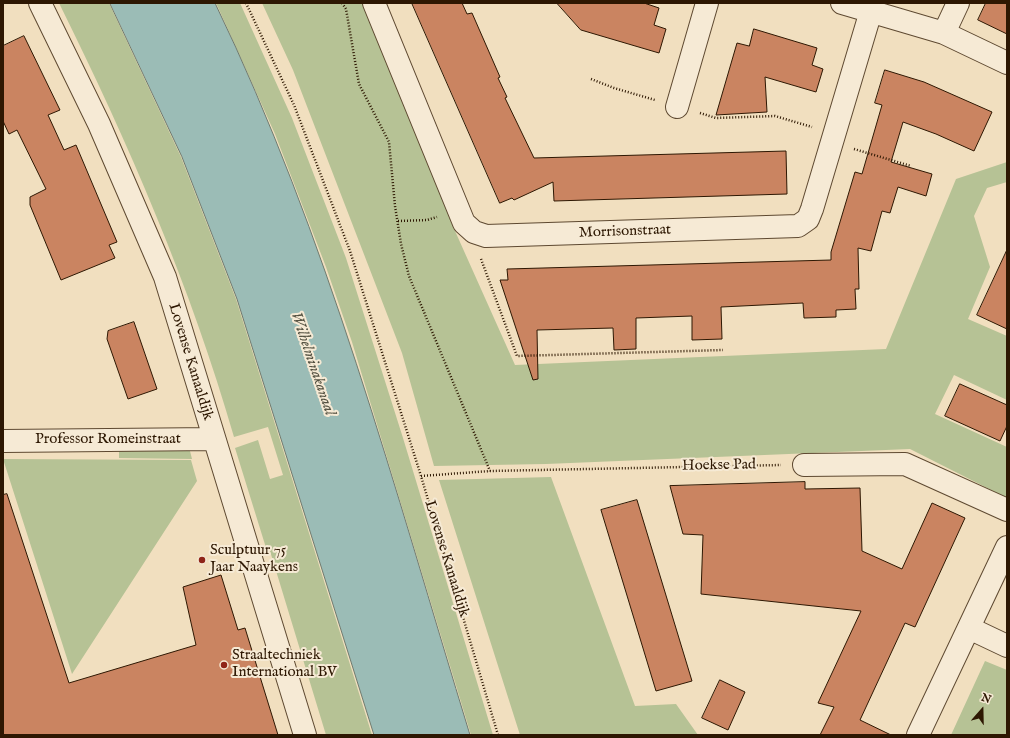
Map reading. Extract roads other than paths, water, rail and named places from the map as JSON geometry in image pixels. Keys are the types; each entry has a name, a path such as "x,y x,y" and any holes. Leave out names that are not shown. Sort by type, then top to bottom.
{"street":[{"name":"Lovense Kanaaldijk","path":"40,3 99,124 164,277 305,735"},
{"name":"Morrisonstraat","path":"374,3 460,208 464,223 474,232 486,236 798,226 808,219 834,139 871,11"},
{"path":"678,106 707,3"},
{"path":"842,3 944,34 1007,63"},
{"path":"944,34 958,3"},
{"name":"Professor Romeinstraat","path":"3,441 213,439"},
{"path":"804,465 905,464 1007,510"},
{"path":"918,735 1007,547"},
{"path":"969,628 1007,646"}],"water":[{"name":"Wilhelminakanaal","path":"110,3 215,3 255,91 292,181 325,272 386,456 470,735 374,735 237,299 182,157"}],"place":[{"name":"Sculptuur 75 Jaar Naaykens","path":"202,560"},
{"name":"Straaltechniek International BV","path":"224,665"}]}
